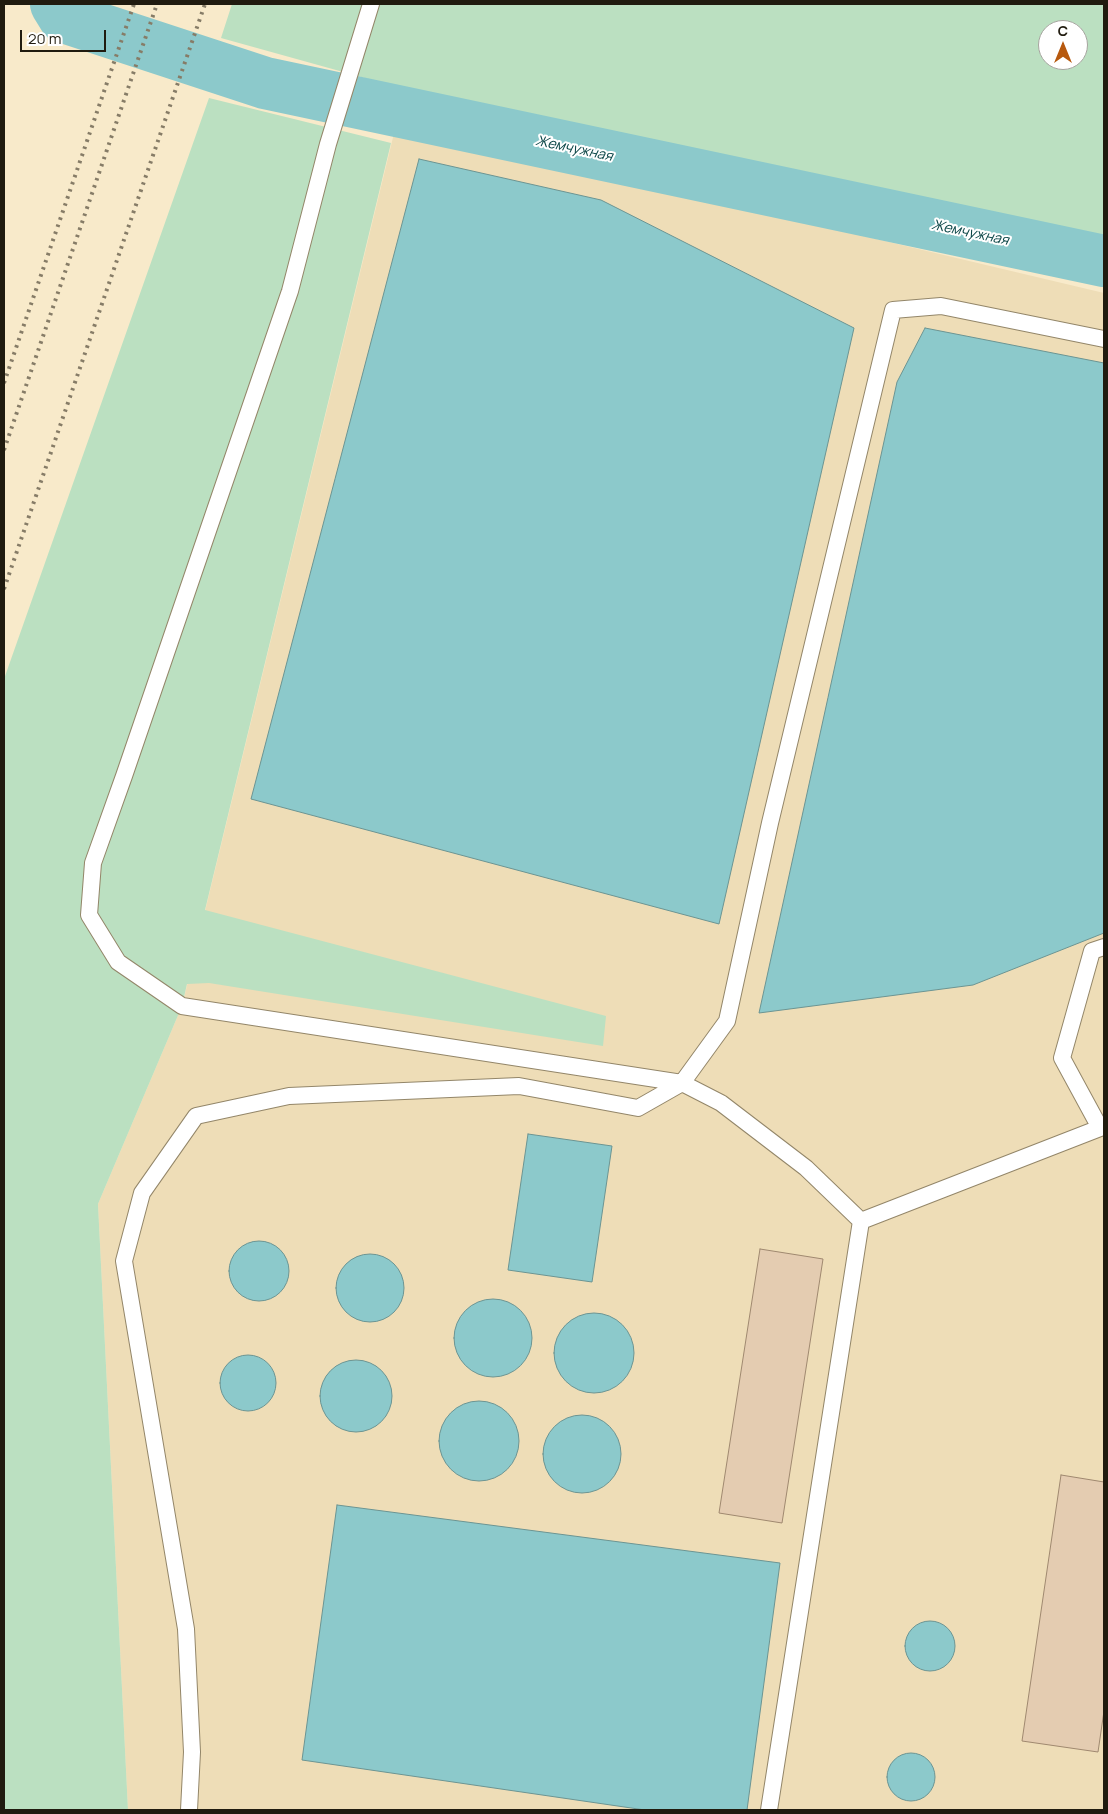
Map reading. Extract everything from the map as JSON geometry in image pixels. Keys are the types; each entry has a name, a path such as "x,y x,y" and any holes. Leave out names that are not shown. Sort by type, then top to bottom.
{"lane":[{"path":"371,4 328,144 290,291 93,863 89,915 118,962 182,1006 682,1083 721,1103 806,1168 861,1221"},
{"path":"188,1810 192,1752 186,1629 124,1261 142,1193 196,1116 289,1096 519,1086 638,1108 682,1083 727,1021 773,813 893,310 941,306 1104,339"},
{"path":"861,1221 1102,1128 1062,1058 1092,952 1104,946"},
{"path":"769,1810 861,1221"}],"shaded area":[{"path":"396,125 1104,293 1104,1810 128,1810 98,1204 182,1006"}],"green space":[{"path":"232,4 1104,4 1104,239 372,80 221,38"},
{"path":"209,98 391,143 205,910 606,1016 603,1046 209,983 187,984 182,1006 98,1204 128,1810 4,1810 4,679"}],"water":[{"path":"419,159 601,200 854,328 719,924 251,799"},
{"path":"925,328 1104,363 1104,933 973,985 759,1013 897,382"},
{"path":"528,1134 612,1146 592,1282 508,1270"},
{"path":"253,1241 265,1241 276,1246 284,1254 289,1265 287,1283 276,1296 265,1301 253,1301 242,1296 234,1288 229,1277 229,1265 234,1254 242,1246"},
{"path":"363,1254 377,1254 389,1259 399,1269 404,1281 404,1295 399,1307 389,1317 377,1322 363,1322 351,1317 341,1307 336,1295 336,1281 341,1269 351,1259"},
{"path":"485,1299 501,1299 515,1305 526,1316 532,1330 532,1346 526,1360 515,1371 501,1377 485,1377 471,1371 460,1360 454,1346 454,1330 460,1316 471,1305"},
{"path":"594,1313 609,1316 622,1325 631,1338 634,1353 631,1368 622,1381 609,1390 594,1393 579,1390 566,1381 557,1368 554,1353 557,1338 566,1325 579,1316"},
{"path":"248,1355 259,1357 268,1363 274,1372 276,1383 274,1394 268,1403 259,1409 248,1411 237,1409 228,1403 222,1394 220,1383 222,1372 228,1363 237,1357"},
{"path":"356,1360 370,1363 382,1370 389,1382 392,1396 389,1410 382,1422 370,1429 356,1432 342,1429 330,1422 323,1410 320,1396 323,1382 330,1370 342,1363"},
{"path":"471,1401 487,1401 508,1412 519,1433 519,1449 508,1470 487,1481 471,1481 457,1475 445,1463 439,1449 439,1433 445,1419 457,1407"},
{"path":"574,1415 590,1415 604,1421 615,1432 621,1446 621,1462 615,1476 604,1487 590,1493 574,1493 560,1487 549,1476 543,1462 543,1446 549,1432 560,1421"},
{"path":"337,1505 780,1563 747,1810 645,1810 302,1760"},
{"path":"925,1621 935,1621 948,1628 955,1641 955,1651 948,1664 935,1671 925,1671 916,1667 909,1660 905,1651 905,1641 909,1632 916,1625"},
{"path":"906,1753 916,1753 928,1760 935,1772 935,1782 928,1794 916,1801 906,1801 898,1797 891,1790 887,1782 887,1772 891,1764 898,1757"}],"building":[{"path":"760,1249 823,1259 782,1523 719,1513"},
{"path":"1061,1475 1104,1482 1104,1711 1098,1752 1022,1741"}],"waterway":[{"name":"Жемчужная","path":"56,4 64,17 265,83 1104,261"}],"railway":[{"path":"4,383 134,4"},
{"path":"4,450 157,4"},
{"path":"4,589 205,4"}]}
